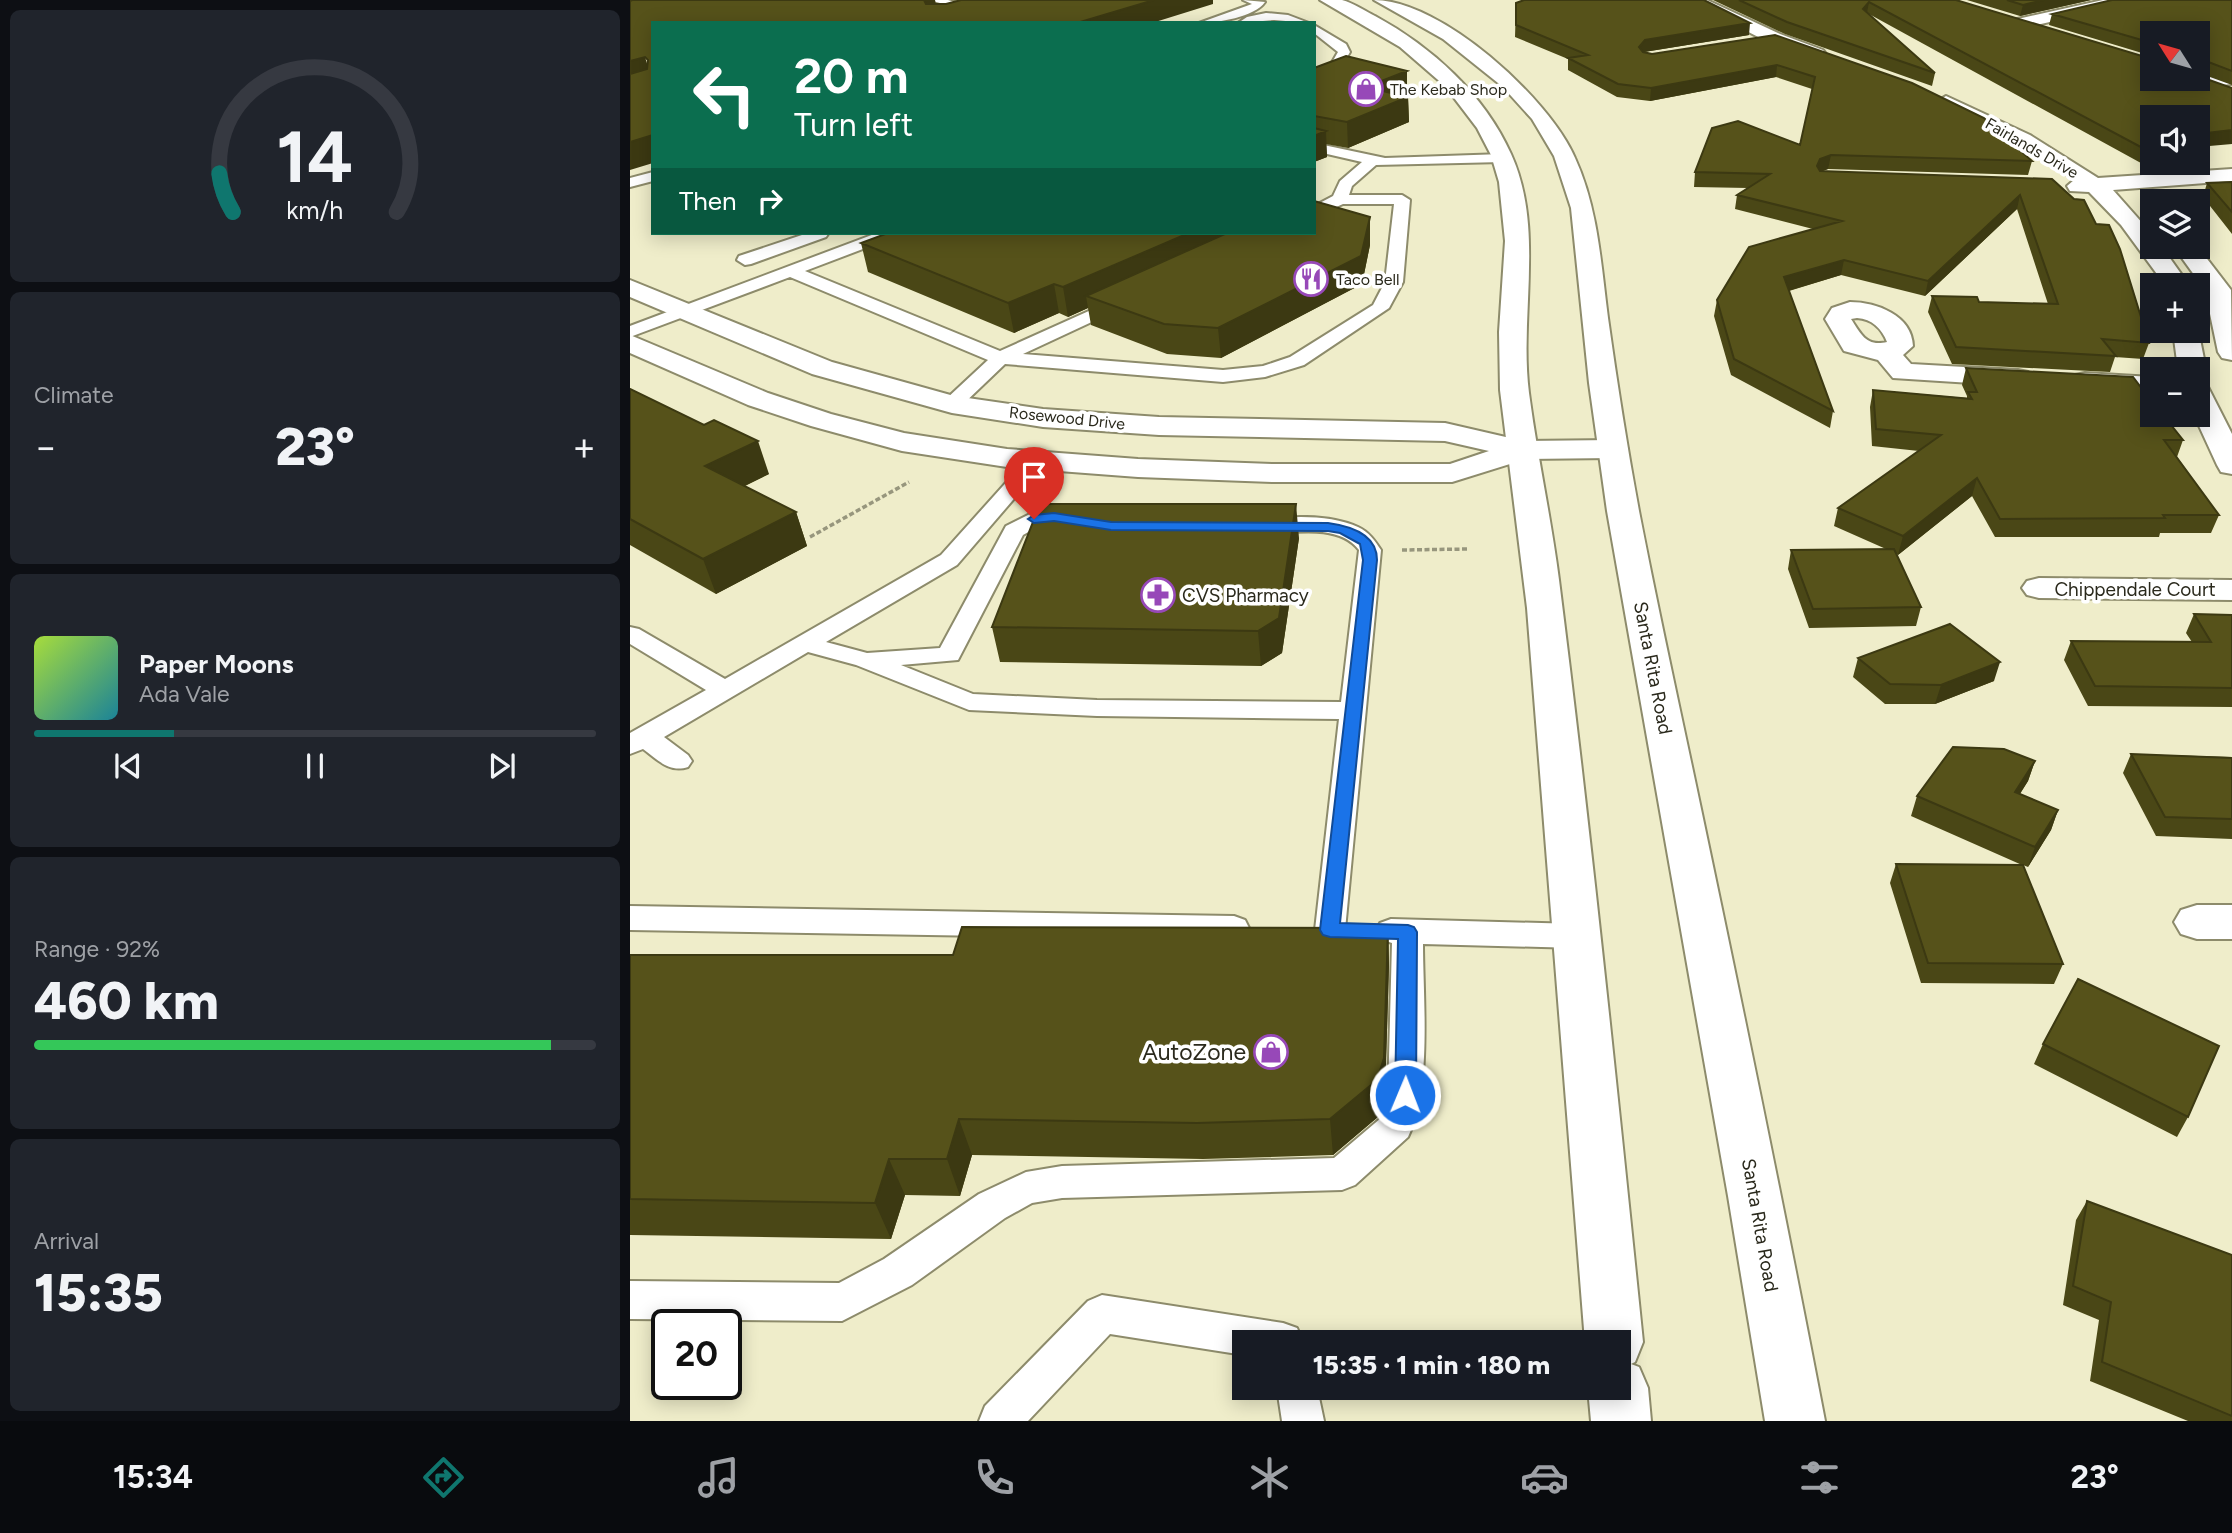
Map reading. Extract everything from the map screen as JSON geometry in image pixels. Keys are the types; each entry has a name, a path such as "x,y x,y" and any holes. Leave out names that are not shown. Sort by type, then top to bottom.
{"street":[{"path":"1328,0 1371,21 1433,63 1459,89 1483,119 1503,158 1515,211 1513,386 1534,512 1613,1330"},
{"name":"Santa Rita Road","path":"1382,0 1428,22 1481,58 1510,83 1540,116 1564,156 1582,208 1613,449 1796,1421"},
{"path":"1695,0 1783,37 1836,55"},
{"path":"1717,0 1783,37"},
{"path":"2058,35 2013,22 2106,5 2116,0"},
{"path":"1746,43 1783,37"},
{"path":"2210,79 2232,78"},
{"path":"2210,86 2232,95"},
{"name":"Fairlands Drive","path":"2140,198 2124,184 2063,145 1981,102 1933,89 2050,155 2096,186 2134,225 2168,273"},
{"path":"2056,185 2096,186 2232,174"},
{"path":"2195,259 2218,290 2232,352"},
{"name":"Rosewood Drive","path":"630,288 822,368 952,404 1043,418 1159,426 1445,432 1523,450 1613,449"},
{"name":"Rosewood Drive","path":"630,343 758,399 821,420 902,442 1036,461 1272,473 1452,474 1523,450"},
{"path":"1886,352 1903,372 2140,383"},
{"path":"2210,402 2232,466"},
{"name":"Chippendale Court","path":"2039,589 2232,590"},
{"path":"1619,1400 1621,1421"}],"lane":[{"path":"934,0 980,11"},
{"path":"1211,21 1257,6 1260,2 1248,0"},
{"path":"958,17 993,7"},
{"path":"1249,21 1263,16 1274,16 1295,21"},
{"path":"1316,29 1342,47 1344,52 1336,66 1316,73"},
{"path":"1316,42 1342,47"},
{"path":"1316,147 1373,160 1503,158"},
{"path":"1340,199 1345,184 1373,160"},
{"path":"630,183 651,177"},
{"path":"789,271 1000,358 1223,376 1265,371 1297,361 1380,308 1394,282 1402,200 1340,199 1316,211"},
{"path":"746,260 817,235"},
{"path":"630,332 886,235"},
{"path":"952,404 1000,358 1135,295"},
{"path":"637,741 948,560 1036,461"},
{"path":"865,660 949,655 1018,526 1044,517 1088,523"},
{"path":"1244,527 1343,529 1366,542 1370,550 1353,711 1339,930 1577,936"},
{"path":"630,634 726,691"},
{"path":"805,644 865,660 969,702 1097,708 1353,711"},
{"path":"637,741 678,761"},
{"path":"630,918 1265,929"},
{"path":"630,1300 842,1302 898,1272 992,1206 1026,1188 1062,1182 1342,1174 1396,1126 1405,1095 1408,932"},
{"path":"1000,1421 1102,1314 1232,1334"},
{"path":"1299,1400 1303,1421"}],"path":[{"path":"810,537 909,482"}],"building":[{"path":"924,0 926,4 946,4 961,0 1154,0 1084,21 651,21 651,136 630,142 630,74 647,69 648,60 645,57 630,61 630,1"},
{"path":"1524,0 1704,0 1750,23 1645,40 1639,47 1643,52 1652,54 1775,35 1912,83 1984,118 2032,161 1831,155 1820,159 1817,166 1820,171 2052,179 2074,199 2084,200 2096,224 2109,225 2120,249 2140,314 2140,342 2102,339 2116,356 1956,347 1932,296 1977,297 1979,302 2058,304 2020,195 1928,281 1844,260 1784,277 1833,411 1734,359 1717,300 1749,247 1842,221 1737,195 1770,174 1695,172 1712,128 1738,121 1800,145 1815,77 1777,65 1651,88 1618,84 1568,58 1588,55 1516,25 1516,3"},
{"path":"1739,0 1956,0 2140,55 2140,91 2210,91 2210,80 2232,88 2232,130 2210,133 2210,105 2140,105 2140,147 1869,2 1863,9 1935,73 1787,22"},
{"path":"2007,0 2044,0 2023,5"},
{"path":"2112,0 2232,0 2232,71 2210,63 2210,21 2140,21 2140,40 2052,14"},
{"path":"1346,56 1407,71 1366,87 1408,97 1347,122 1316,116 1316,67"},
{"path":"1316,128 1326,131 1316,135"},
{"path":"2232,182 2232,212 2207,183"},
{"path":"1316,202 1370,217 1361,256 1218,328 1164,324 1086,296 1223,235 1316,235"},
{"path":"883,235 1184,235 1063,287 1054,284 1008,303 861,243"},
{"path":"1966,368 2133,377 2140,386 2140,427 2173,427 2183,440 2164,440 2219,515 2000,519 1977,478 1903,536 1838,508 1941,435 1876,429 1873,390 1972,399 1968,392 1977,392"},
{"path":"630,389 704,425 714,420 758,441 705,466 796,512 703,559 630,519"},
{"name":"CVS Pharmacy","path":"1040,504 1296,504 1279,618 1258,631 992,627"},
{"path":"1894,549 1921,607 1813,609 1791,550"},
{"path":"2194,614 2232,615 2232,688 2095,686 2071,641 2211,642"},
{"path":"1950,624 2000,662 1941,685 1890,684 1858,658"},
{"path":"1953,747 2004,749 2035,761 2015,792 2058,810 2035,847 1917,796"},
{"path":"2131,754 2232,758 2232,819 2165,817"},
{"path":"1896,864 2023,865 2063,964 1928,963"},
{"path":"962,927 1388,928 1384,1058 1377,1080 1330,1119 1197,1123 959,1119 947,1159 889,1159 875,1203 630,1199 630,955 953,955"},
{"path":"2078,979 2219,1046 2188,1117 2043,1044"},
{"path":"2087,1201 2232,1255 2232,1416 2102,1362 2111,1302 2073,1286"}],"place":[{"name":"The Kebab Shop","path":"1366,89"},
{"name":"Taco Bell","path":"1311,279"},
{"name":"CVS Pharmacy","path":"1158,595"},
{"name":"AutoZone","path":"1271,1052"}],"route":[{"path":"1034,519 1054,517 1111,526 1328,527 1356,534 1366,542 1370,550 1370,560 1330,930 1408,932 1405,1095"}]}
